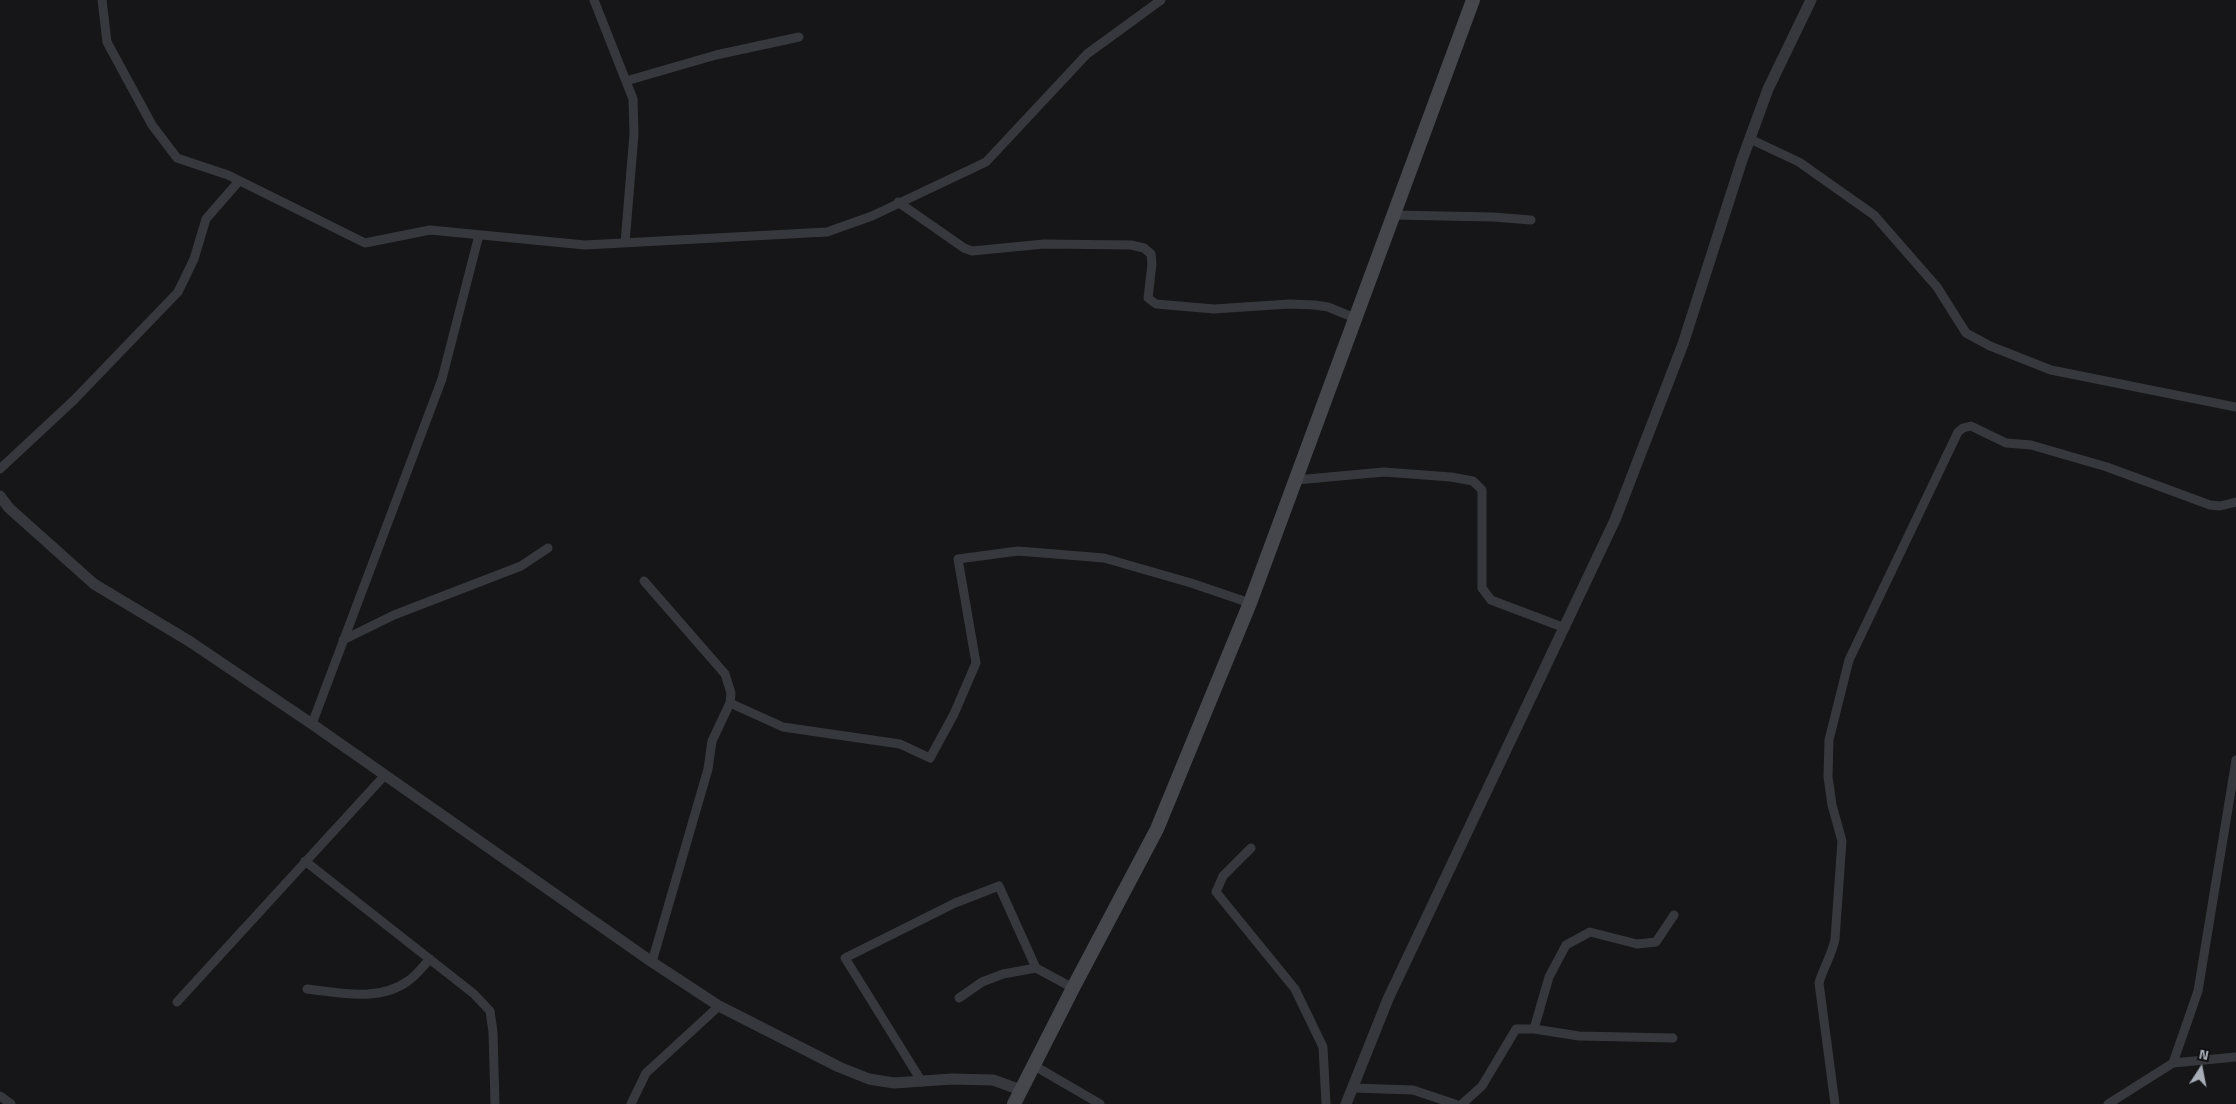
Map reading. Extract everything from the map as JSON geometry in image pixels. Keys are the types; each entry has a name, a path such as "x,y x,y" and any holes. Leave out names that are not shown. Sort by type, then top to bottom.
{"main road":[{"path":"1014,1104 1157,829 1250,603 1473,0"}],"street":[{"path":"102,0 107,42 152,124 177,158 238,181 365,243 430,230 585,245 827,232 872,216 898,202 986,162 1087,54 1161,0"},
{"path":"594,0 633,99 634,134 625,243"},
{"path":"1346,1104 1388,999 1565,628 1645,447 1683,344 1750,139 1768,90 1811,0"},
{"path":"626,81 716,55 799,37"},
{"path":"1750,139 1799,162 1874,215 1937,287 1966,333 1990,346 2051,370 2236,407"},
{"path":"0,469 74,400 178,292 194,259 206,219 238,181"},
{"path":"898,202 964,248 972,251 1044,244 1131,245 1144,248 1150,254 1152,264 1148,298 1156,304 1214,309 1289,304 1314,305 1328,307 1355,318"},
{"path":"1393,215 1493,217 1531,220"},
{"path":"312,724 442,379 479,235"},
{"path":"1835,1104 1818,983 1835,939 1842,841 1832,806 1828,778 1829,740 1849,660 1958,432 1971,426 2006,443 2031,444 2107,468 2210,505 2220,506 2236,502"},
{"path":"1296,480 1384,472 1451,477 1473,481 1482,490 1482,588 1491,600 1565,628"},
{"path":"0,496 9,508 94,584 189,641 312,724 652,962 719,1006 839,1067 869,1079 894,1083 952,1079 993,1080 1021,1090"},
{"path":"344,640 394,615 521,566 548,548"},
{"path":"730,703 783,727 900,744 930,758 954,714 976,664 958,559 1018,551 1104,558 1191,583 1250,603"},
{"path":"644,581 725,674 732,693 730,703 712,741 708,769 652,962"},
{"path":"2173,1063 2198,991 2236,760"},
{"path":"178,1002 385,775"},
{"path":"1251,848 1223,876 1216,892 1295,988 1323,1047 1326,1104"},
{"path":"305,861 474,994 490,1011 494,1032 495,1104"},
{"path":"922,1082 845,958 955,904 999,886 1036,968 1073,988"},
{"path":"1534,1029 1549,977 1566,944 1590,932 1637,944 1656,942 1674,915"},
{"path":"307,989 350,994 375,994 395,989 410,980 430,959"},
{"path":"959,998 982,982 1003,974 1036,968"},
{"path":"631,1104 646,1073 719,1006"},
{"path":"1462,1104 1482,1086 1516,1029 1534,1029 1579,1036 1673,1038"},
{"path":"2108,1104 2173,1063 2236,1057"},
{"path":"1034,1065 1100,1104"},
{"path":"1353,1088 1413,1090 1454,1104"},
{"path":"0,1096 11,1104"}]}
